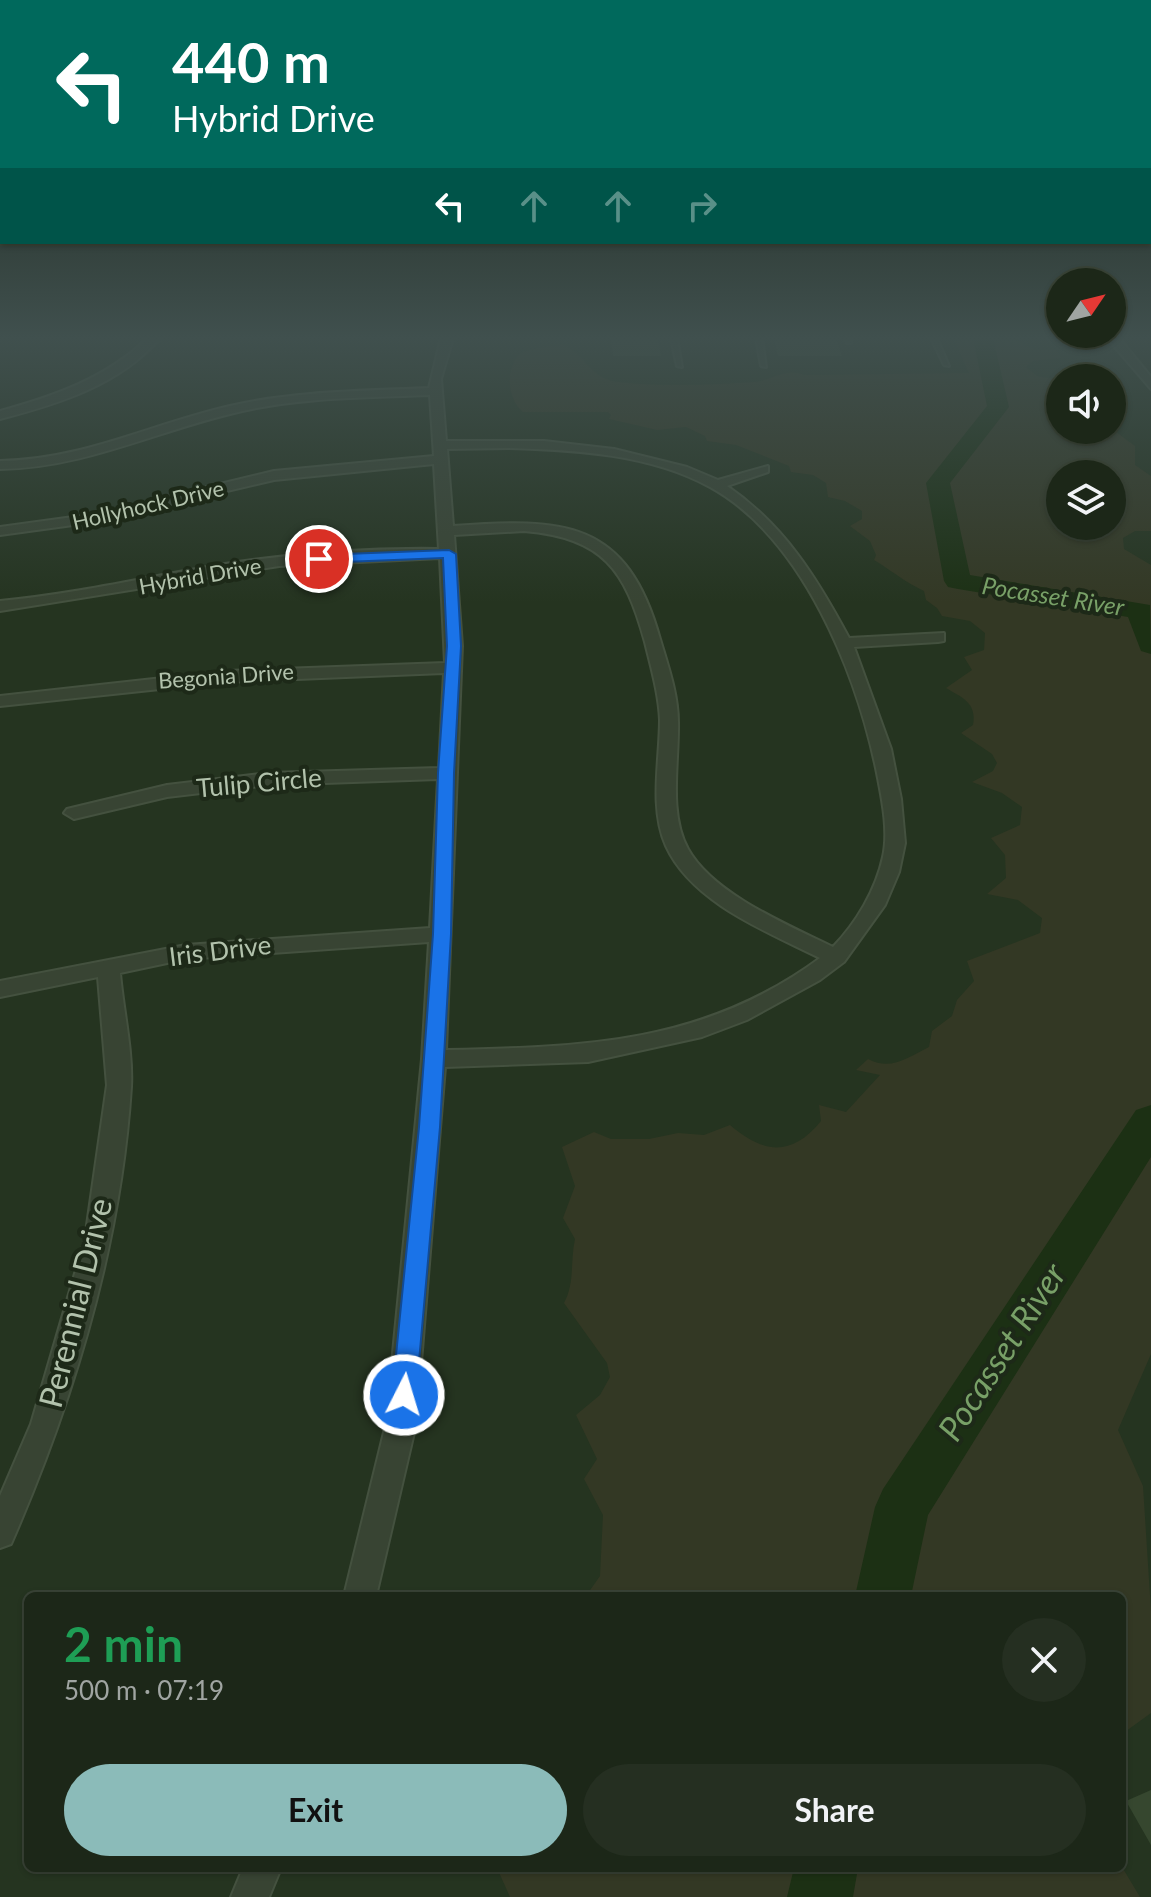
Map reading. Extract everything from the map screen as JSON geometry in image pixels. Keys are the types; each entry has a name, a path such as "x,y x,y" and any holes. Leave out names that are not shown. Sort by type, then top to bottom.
{"street":[{"path":"0,465 38,465 74,459 178,427"},
{"path":"361,1592 401,1424 434,1059 453,668 449,554 437,427"},
{"name":"Hollyhock Drive","path":"0,531 90,521 265,478 533,443 606,451 663,464 717,485 760,515 792,555 845,643 865,694 885,771 895,845 877,902 836,957 800,982 719,1024 610,1051 434,1059"},
{"path":"717,485 763,469"},
{"path":"447,531 519,525 549,528 604,546 624,566 651,627 669,717 669,804 676,847 709,885 780,929 836,957"},
{"name":"Hybrid Drive","path":"0,606 67,599 265,564 382,554 449,554"},
{"path":"845,643 938,637"},
{"name":"Begonia Drive","path":"0,701 220,674 343,668 453,668"},
{"name":"Tulip Circle","path":"74,813 167,791 268,779 446,773"},
{"name":"Iris Drive","path":"0,989 186,952 442,934"},
{"name":"Perennial Drive","path":"0,1533 46,1424 98,1239 119,1085 108,968"},
{"path":"250,1897 260,1872"}],"green space":[{"path":"642,427 1046,427 1046,444 1126,444 1126,439 1135,446 1135,465 1151,476 1151,531 1135,531 1126,536 1126,460 1046,460 1046,540 1123,540 1124,549 1151,565 1151,1354 1118,1430 1143,1486 1151,1611 1151,1713 1126,1731 1126,1592 589,1592 600,1576 603,1515 584,1479 597,1459 576,1415 600,1395 610,1377 607,1363 564,1303 571,1280 575,1239 563,1218 575,1186 562,1147 594,1132 611,1139 649,1139 678,1133 704,1135 730,1125 765,1146 788,1146 799,1141 821,1121 819,1105 846,1112 880,1075 856,1070 868,1059 892,1063 929,1047 932,1031 952,1016 957,1000 974,981 967,961 1040,933 1042,918 1018,900 987,894 1006,878 1005,855 991,838 1020,825 1022,807 1002,793 972,782 993,771 997,763 992,754 961,733 973,725 973,711 967,702 946,688 972,670 964,657 984,650 985,633 970,621 942,616 926,600 924,591 874,560 876,555 870,541 850,526 862,519 862,511 845,501 828,497 826,483 813,475 791,472 789,466 736,445 707,441 705,436 686,427 657,430"},
{"path":"499,1872 1125,1872 1140,1897 510,1897"}],"building":[{"path":"1151,1790 1151,1845 1126,1801"}],"waterway":[{"name":"Pocasset River","path":"983,427 938,483 958,581 1140,611 1151,645"},
{"name":"Pocasset River","path":"884,1592 902,1507 1151,1121"},
{"name":"Pocasset River","path":"820,1897 825,1872"}],"route":[{"path":"319,559 382,554 449,554 454,646 446,773 442,934 429,1127 404,1395"}]}
